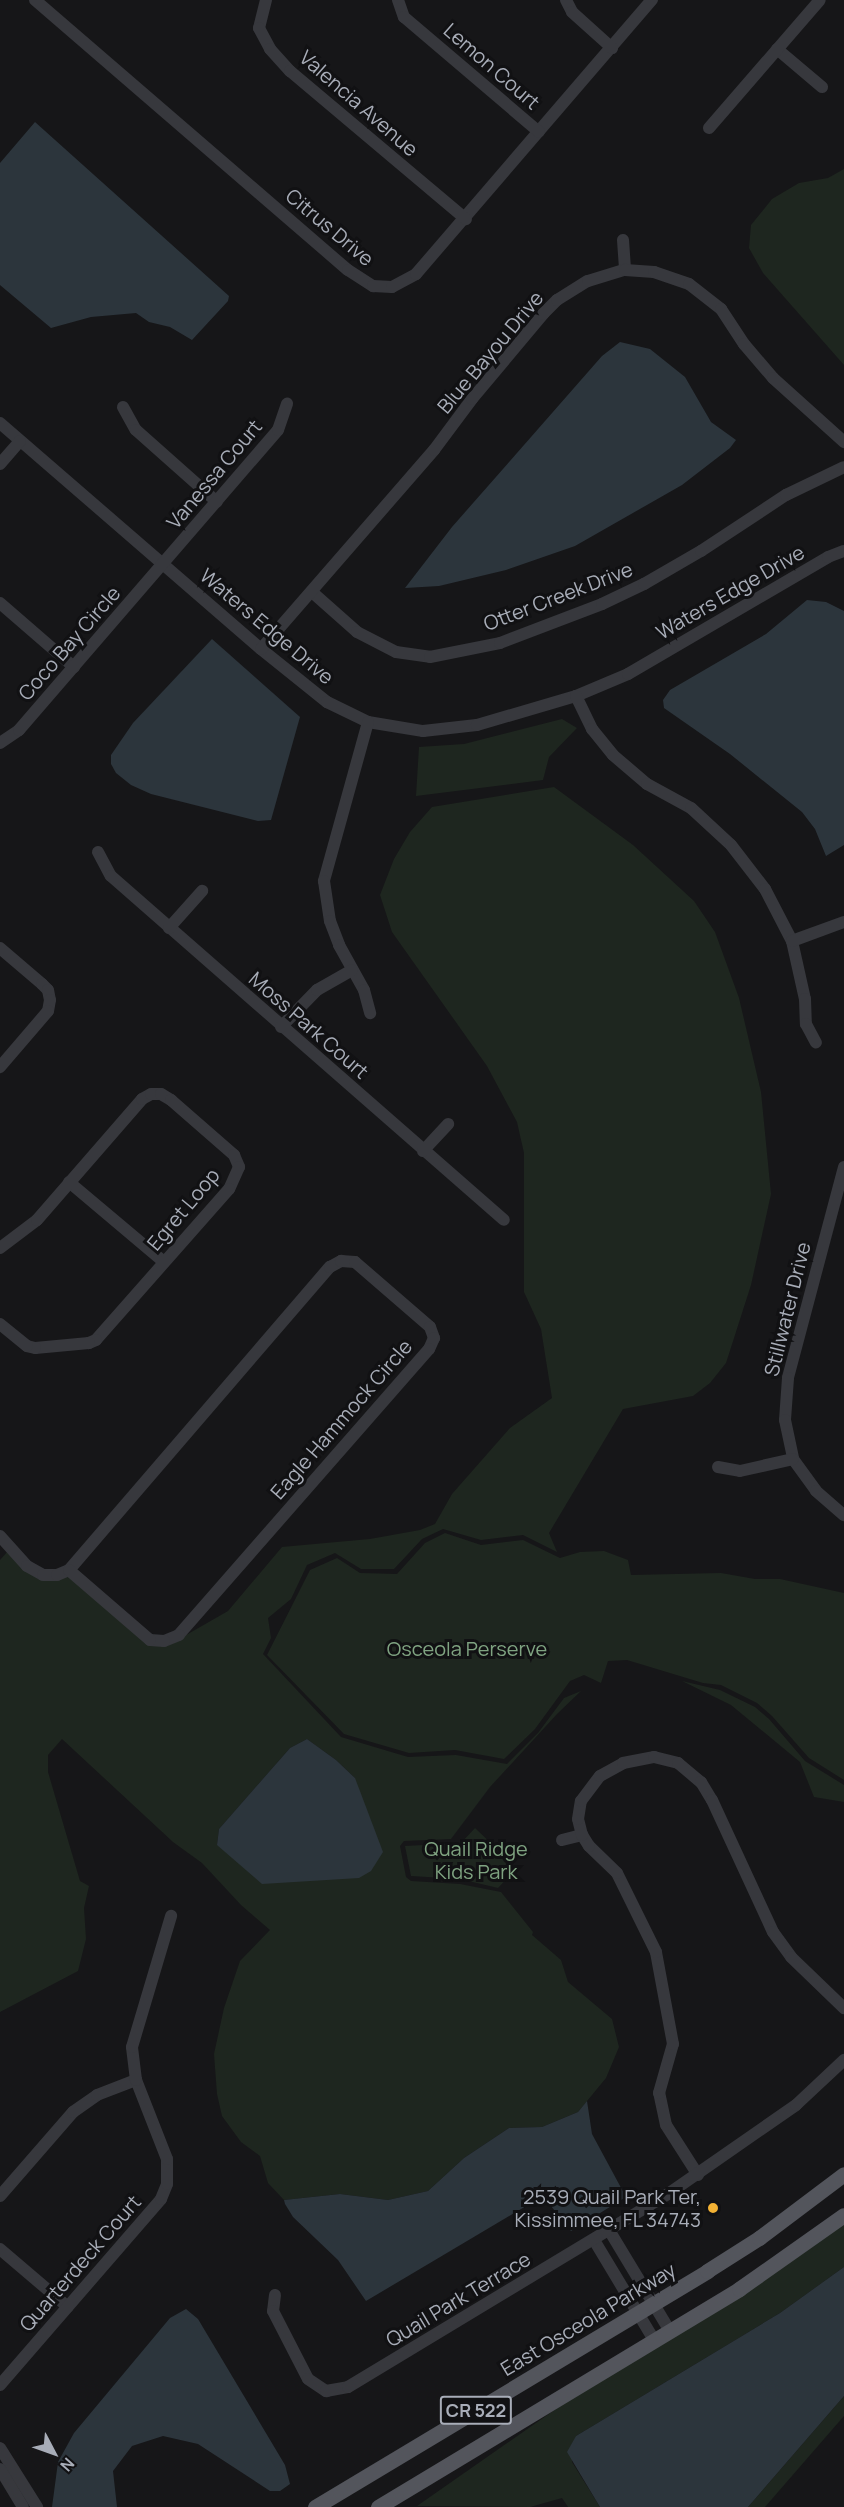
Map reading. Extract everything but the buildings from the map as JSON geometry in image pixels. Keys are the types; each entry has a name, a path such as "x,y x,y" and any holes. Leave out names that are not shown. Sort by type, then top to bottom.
{"main road":[{"name":"East Osceola Parkway","path":"315,2507 759,2238 844,2174"},
{"name":"CR 522","path":"378,2507 739,2289 844,2216"}],"street":[{"name":"Citrus Drive","path":"35,0 348,270 373,286 392,287 416,274 466,219 652,0"},
{"name":"Valencia Avenue","path":"266,0 259,28 270,49 290,71 466,219"},
{"name":"Lemon Court","path":"398,0 404,17 539,132"},
{"path":"566,0 572,12 612,48"},
{"path":"709,128 820,0"},
{"path":"777,49 822,87"},
{"path":"623,240 625,270"},
{"name":"Blue Bayou Drive","path":"261,649 434,450 472,399 543,314 557,300 588,281 625,270 654,272 689,284 710,299 773,378 844,442"},
{"name":"Vanessa Court","path":"163,565 278,430 287,404"},
{"path":"123,407 136,430 217,502"},
{"name":"Waters Edge Drive","path":"0,423 261,649 327,702 368,722 423,731 477,725 576,696 628,674 828,557 844,551"},
{"path":"0,464 20,441"},
{"name":"Otter Creek Drive","path":"312,592 357,632 396,652 429,657 500,643 602,604 644,584 786,495 844,467"},
{"name":"Coco Bay Circle","path":"0,743 19,730 163,565"},
{"path":"0,603 74,667"},
{"path":"576,696 592,729 613,755 647,784 691,808 731,845 765,889 792,941 805,999 806,1024 816,1043"},
{"path":"368,722 324,881 330,921 352,970 364,990 370,1013"},
{"name":"Moss Park Court","path":"98,852 111,876 504,1220"},
{"path":"169,928 202,891"},
{"path":"792,941 844,922"},
{"path":"0,948 48,990 50,1000 48,1011 0,1067"},
{"path":"281,1027 317,990 352,970"},
{"name":"Egret Loop","path":"0,1248 37,1220 142,1099 152,1094 161,1094 171,1100 234,1155 239,1167 229,1189 96,1340 89,1343 27,1346 0,1324"},
{"path":"423,1151 448,1124"},
{"name":"Stillwater Drive","path":"844,1167 788,1378 785,1420 793,1459 816,1491 844,1515"},
{"path":"69,1182 164,1262"},
{"name":"Eagle Hammock Circle","path":"341,1261 355,1262 430,1327 434,1338 429,1348 179,1635 164,1641 150,1640 69,1570 330,1267 341,1261"},
{"path":"718,1467 740,1471 793,1459"},
{"path":"2,1543 27,1566 43,1575 57,1575 69,1570"},
{"path":"698,2175 666,2125 659,2093 673,2044 656,1952 617,1873 589,1846 582,1835 578,1819 581,1801 600,1776 623,1763 654,1757 678,1763 701,1782 712,1800 773,1932 791,1957 844,2008"},
{"path":"562,1840 582,1835"},
{"name":"Quarterdeck Court","path":"0,2385 161,2199 167,2184 167,2159 136,2080 132,2047 171,1916"},
{"name":"Quail Park Terrace","path":"274,2295 273,2311 308,2379 326,2391 348,2387 698,2175 796,2104 844,2060"},
{"path":"0,2196 73,2112 97,2095 136,2080"},
{"path":"609,2230 670,2331"},
{"path":"594,2240 654,2340"},
{"path":"0,2248 68,2307"},
{"path":"0,2448 37,2507"},
{"path":"0,2469 23,2507"}],"green space":[{"path":"844,169 844,365 763,273 749,248 751,225 772,199 799,183 828,178"},
{"path":"562,719 577,728 549,757 543,780 416,796 419,747 464,744"},
{"path":"554,787 633,845 694,901 715,932 739,998 761,1092 771,1194 751,1285 726,1363 710,1383 693,1396 623,1409 549,1533 557,1552 523,1535 481,1540 443,1529 422,1539 394,1569 361,1569 335,1553 307,1565 291,1599 268,1618 271,1638 263,1654 341,1737 408,1757 456,1755 507,1764 538,1733 564,1698 581,1691 490,1787 451,1839 404,1841 400,1846 406,1877 411,1881 460,1884 501,1892 533,1932 532,1935 561,1960 568,1982 612,2019 619,2047 606,2078 578,2112 542,2127 509,2128 464,2158 428,2191 388,2200 340,2194 284,2200 268,2183 260,2156 241,2142 222,2116 217,2094 214,2054 224,2008 240,1961 270,1930 241,1905 202,1863 173,1842 62,1739 48,1755 48,1772 80,1881 89,1886 84,1908 86,1939 78,1971 0,2012 0,1560 8,1551 24,1569 68,1576 167,1646 228,1611 282,1547 370,1539 420,1530 435,1524 452,1494 510,1428 552,1398 541,1329 524,1292 524,1153 517,1122 487,1066 392,932 380,895 394,859 410,832 432,807","holes":["307,1739 336,1760 355,1778 217,1845 219,1829 290,1748"]},
{"name":"Osceola Perserve","path":"445,1533 481,1545 523,1540 560,1558 580,1552 604,1551 628,1560 631,1575 721,1573 755,1579 780,1579 844,1593 844,1780 809,1758 772,1716 757,1703 721,1685 703,1683 627,1660 608,1661 601,1683 584,1675 570,1681 535,1729 504,1759 455,1750 409,1753 344,1734 267,1655 310,1570 337,1558 360,1573 397,1574 425,1543"},
{"path":"682,1681 720,1690 755,1707 769,1719 805,1761 844,1785 844,1802 814,1797 800,1762 731,1705"},
{"name":"Quail Ridge Kids Park","path":"475,1828 517,1868 498,1888 460,1879 411,1876 405,1846 461,1843"},
{"path":"844,2223 844,2267 780,2313 576,2436 572,2462 600,2507 568,2507 562,2498 530,2507 417,2506 586,2388 743,2294"},
{"path":"844,2396 844,2416 765,2507 748,2507"}],"shaded area":[{"path":"35,122 229,296 228,301 192,340 170,327 149,322 136,313 91,317 51,328 0,285 0,163"},
{"path":"620,342 650,349 685,377 711,422 736,440 730,448 682,485 575,546 506,570 439,586 405,588 452,527 602,356"},
{"path":"807,600 826,602 844,611 844,845 826,856 815,829 802,812 730,754 664,708 663,700 670,690 766,634"},
{"path":"212,639 300,717 271,820 258,821 151,794 131,785 116,773 111,764 111,755 133,723"},
{"path":"307,1739 336,1760 355,1778 383,1852 371,1871 359,1878 262,1884 217,1845 219,1829 290,1748"},
{"path":"587,2101 592,2134 626,2197 571,2231 543,2196 366,2301 338,2260 293,2217 285,2204 284,2200 340,2194 388,2200 428,2191 464,2158 509,2128 542,2127 578,2112"},
{"path":"844,2267 844,2396 748,2507 600,2507 567,2452 576,2436 780,2313"},
{"path":"186,2309 198,2319 285,2465 290,2484 280,2491 270,2491 198,2444 163,2436 132,2446 113,2471 117,2507 52,2507 58,2462 74,2433 170,2318"}],"place":[{"name":"2539 Quail Park Ter, Kissimmee, FL 34743","path":"713,2208"}]}
